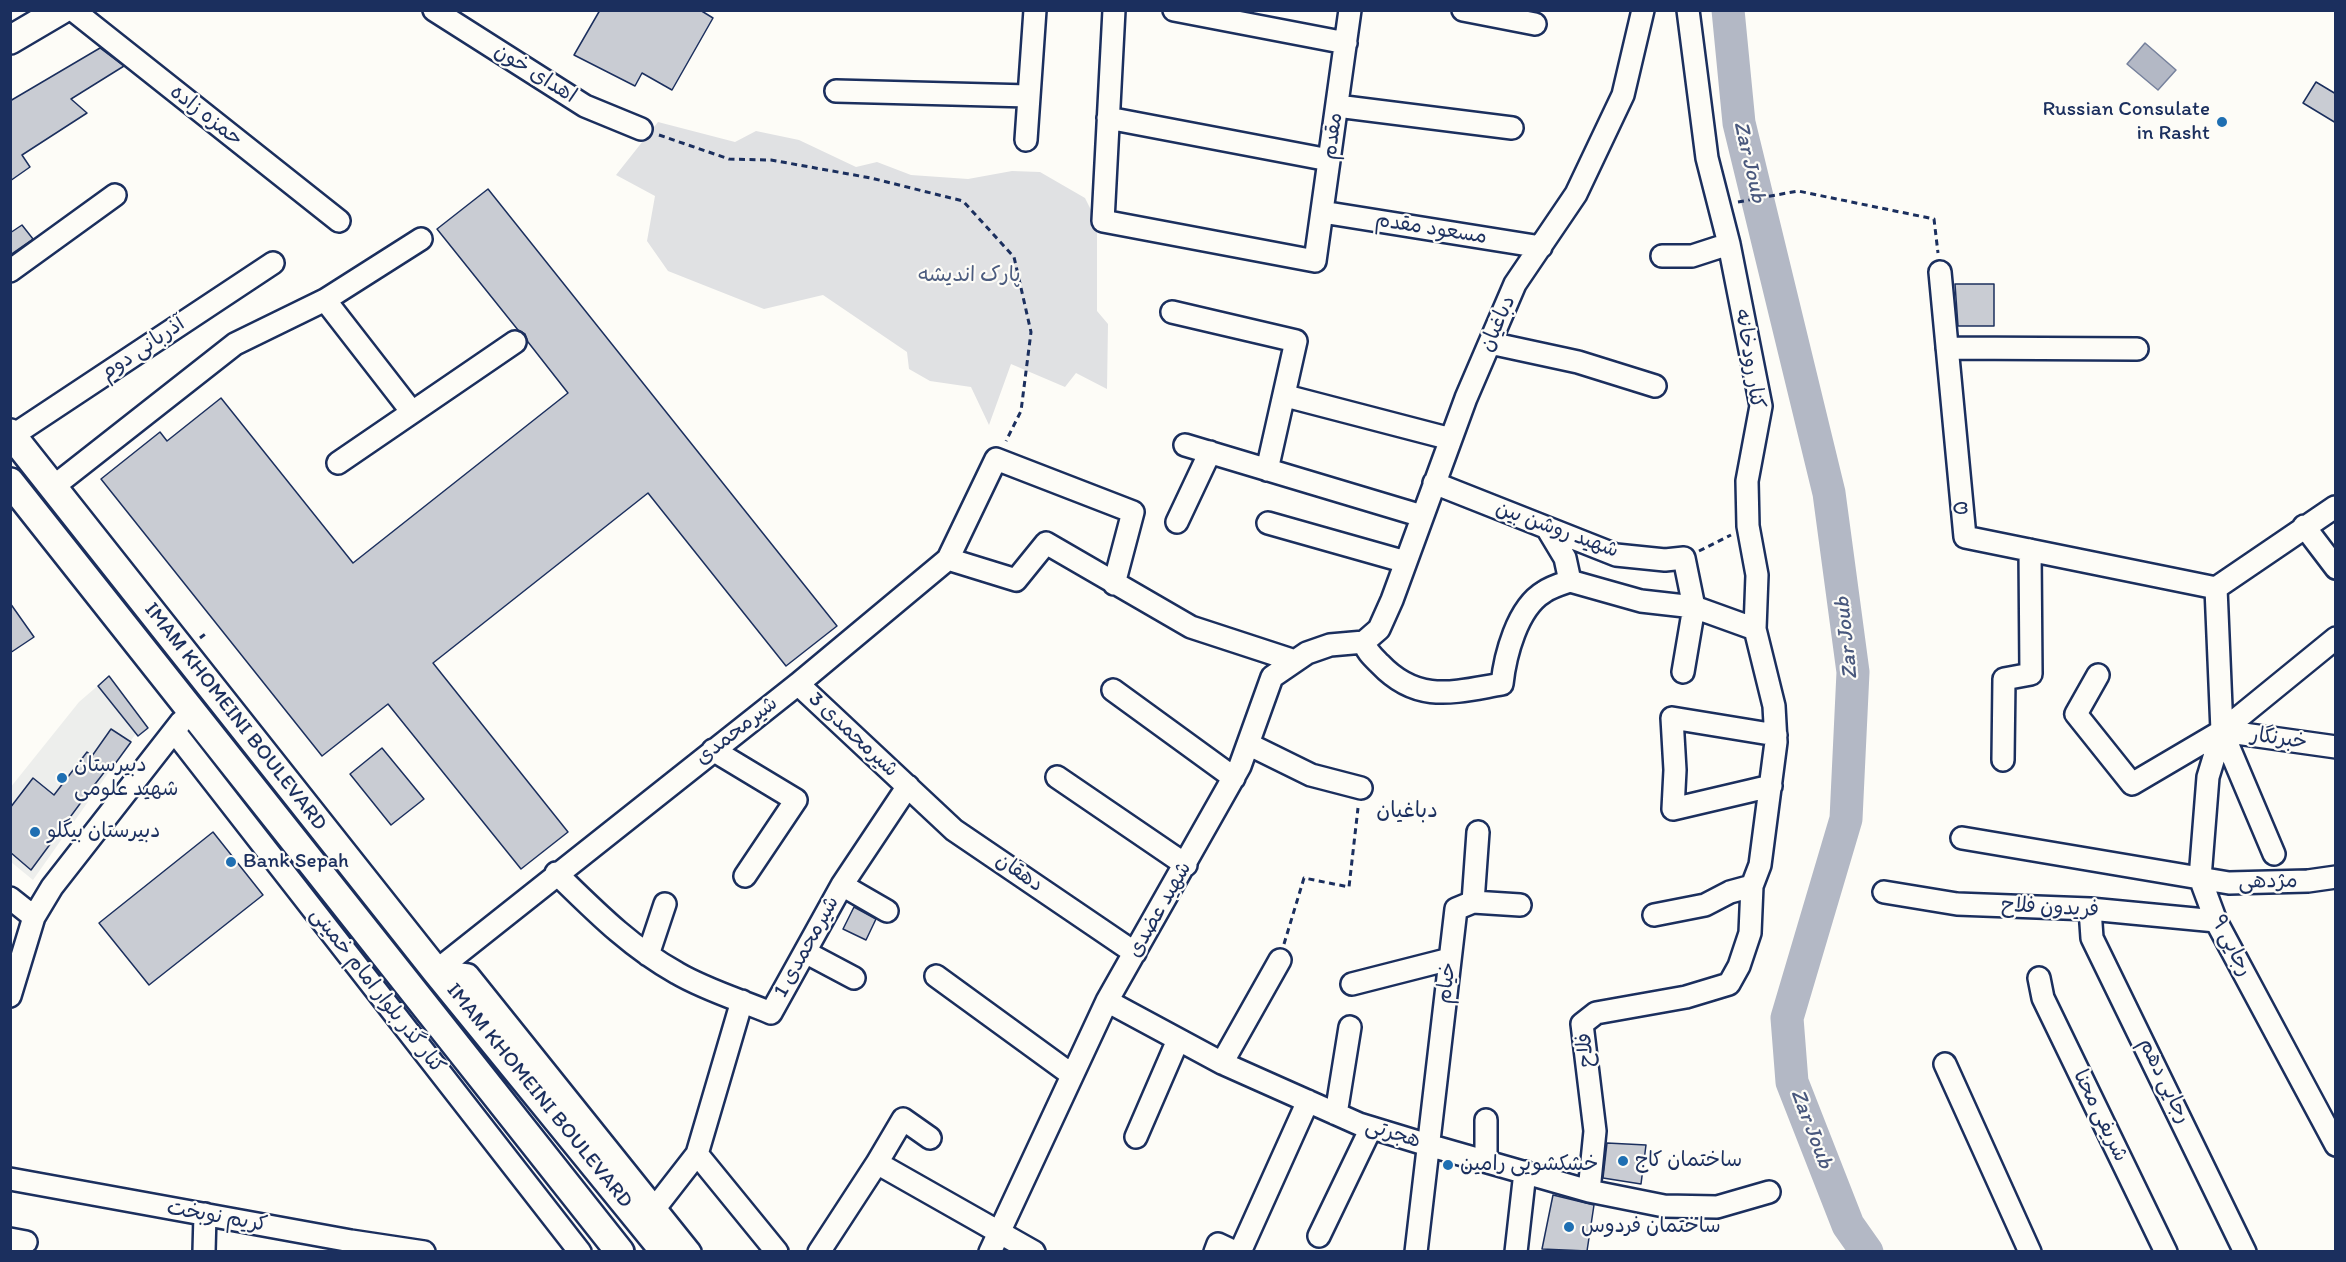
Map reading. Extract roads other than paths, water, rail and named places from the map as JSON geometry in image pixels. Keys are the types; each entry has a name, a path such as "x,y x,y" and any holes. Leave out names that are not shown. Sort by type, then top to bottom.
{"main road":[{"path":"10,40 62,10"},
{"name":"IMAM KHOMEINI BOULEVARD","path":"11,434 436,971 665,1251"},
{"name":"IMAM KHOMEINI BOULEVARD","path":"10,482 620,1251"}],"street":[{"name":"حمزه زاده","path":"73,10 339,221"},
{"name":"اهدای خون","path":"434,10 585,106 641,129"},
{"path":"1026,140 1035,10"},
{"path":"1114,10 1108,118 1329,160"},
{"path":"1174,10 1346,43"},
{"name":"مقدم","path":"1108,118 1103,221 1315,261 1350,10"},
{"path":"1463,10 1535,24"},
{"name":"دباغیان","path":"1364,642 1379,629 1451,439 1515,284 1576,195 1623,95 1643,10"},
{"name":"کنار رودخانه","path":"1688,10 1707,158 1729,244 1761,406 1747,481 1748,526 1757,575 1755,629 1774,706 1776,735 1760,865 1752,886 1750,933 1739,966 1729,984"},
{"path":"836,91 1029,96"},
{"path":"1337,105 1512,128"},
{"path":"10,271 115,195"},
{"name":"مسعود مقدم","path":"1322,212 1541,247"},
{"path":"53,487 235,344 325,300 421,239"},
{"path":"1662,256 1692,256 1729,244"},
{"name":"آذربانی دوم","path":"11,434 273,263"},
{"name":"۵","path":"1940,272 1965,537 2216,588"},
{"path":"325,300 412,412"},
{"path":"1172,312 1296,341 1286,396 1267,470"},
{"path":"338,463 515,342"},
{"path":"1490,343 1578,362 1655,386"},
{"path":"1947,348 2137,349"},
{"path":"1286,396 1451,439"},
{"path":"1185,445 1422,516"},
{"path":"1177,522 1210,452"},
{"name":"شیرمحمدی","path":"436,971 556,873 798,684 948,559 996,459 1133,512 1114,584"},
{"name":"شهید روشن بین","path":"1434,483 1616,555 1665,560 1684,558 1694,607"},
{"path":"2274,854 2222,731 2216,588 2335,507"},
{"path":"1268,523 1406,562"},
{"path":"2304,526 2336,568"},
{"path":"1546,528 1565,558 1570,581"},
{"path":"948,559 1016,580 1047,543 1191,627 1295,661"},
{"path":"2002,760 2004,679 2031,674 2030,550"},
{"path":"1364,642 1365,649 1391,676 1417,691 1451,693 1502,684 1509,644 1533,602 1543,592 1570,581 1641,601 1694,607 1755,629"},
{"path":"1683,672 1694,607"},
{"path":"2098,675 2076,714 2132,784 2222,731 2336,638"},
{"name":"شهید عضدی","path":"990,1251 1107,1001 1186,866 1234,778 1272,677 1307,653 1330,645 1364,642"},
{"name":"شیرمحمدی 3","path":"798,684 908,786"},
{"path":"1113,690 1234,778"},
{"path":"10,996 34,917 52,887 191,710"},
{"path":"1771,786 1673,809 1675,770 1672,718 1776,735"},
{"name":"کنار گذر بلوار امام خمینی","path":"174,731 580,1251"},
{"name":"خبرنگار","path":"2222,731 2335,749"},
{"name":"رجایی ۹","path":"2222,731 2208,777 2200,878 2216,921 2336,1145"},
{"path":"1248,744 1311,775 1361,788"},
{"path":"712,750 796,800 745,876"},
{"path":"1057,777 1186,866"},
{"name":"شیرمحمدی 1","path":"556,873 622,937 648,955 678,974 771,1013 842,885 908,786"},
{"name":"دهقان","path":"908,786 954,830 1135,953"},
{"path":"1478,832 1473,902 1520,905"},
{"name":"مژدهی","path":"1962,838 2229,883 2308,881 2336,877"},
{"path":"842,885 887,911"},
{"path":"1654,915 1705,905 1730,892 1752,886"},
{"name":"فریدون فلاح","path":"1884,892 1957,904 2090,909 2216,921"},
{"path":"10,898 34,917"},
{"name":"خیام","path":"1416,1251 1456,909 1473,902"},
{"path":"648,955 665,904"},
{"name":"رجایی دهم","path":"2090,909 2092,938 2245,1251"},
{"path":"805,952 854,978"},
{"path":"1352,984 1450,959"},
{"path":"1222,1063 1280,960"},
{"path":"436,971 468,975 690,1251"},
{"path":"936,976 1072,1075"},
{"name":"شریفی محنا","path":"2039,978 2043,998 2166,1251"},
{"name":"فلاح","path":"1588,1191 1595,1131 1582,1024 1596,1013 1686,997 1729,984"},
{"path":"655,1208 697,1154 742,1001"},
{"name":"هجرتی","path":"1107,1001 1222,1063 1371,1128 1428,1145 1588,1191 1664,1206 1717,1207 1769,1192"},
{"path":"1336,1114 1350,1028"},
{"path":"1136,1137 1178,1040"},
{"path":"1945,1064 2030,1251"},
{"path":"1240,1251 1308,1101"},
{"path":"819,1251 903,1119 930,1138"},
{"path":"1486,1120 1486,1161"},
{"path":"1319,1236 1371,1128"},
{"path":"697,1154 777,1251"},
{"path":"877,1163 1034,1251"},
{"path":"1516,1251 1525,1172"},
{"name":"کریم نوبخت","path":"10,1179 205,1214 351,1246 424,1251"},
{"path":"204,1251 205,1214"},
{"path":"1215,1251 1218,1244 1235,1251"}],"waterway":[{"name":"Zar Joub","path":"1728,10 1739,123 1829,493 1853,672 1846,819 1787,1018 1792,1082 1848,1225 1867,1252"}],"place":[{"name":"Russian Consulate in Rasht","path":"2222,122"},
{"name":"دبیرستان شهید علومی","path":"62,778"},
{"name":"دبیرستان بیگلو","path":"35,832"},
{"name":"Bank Sepah","path":"231,862"},
{"name":"ساختمان کاج","path":"1623,1161"},
{"name":"خشکشویی رامین","path":"1448,1165"},
{"name":"ساختمان فردوس","path":"1569,1227"}],"district":[{"name":"دباغیان","path":"1407,811"}],"park label":[{"name":"پارک اندیشه","path":"969,276"}]}
